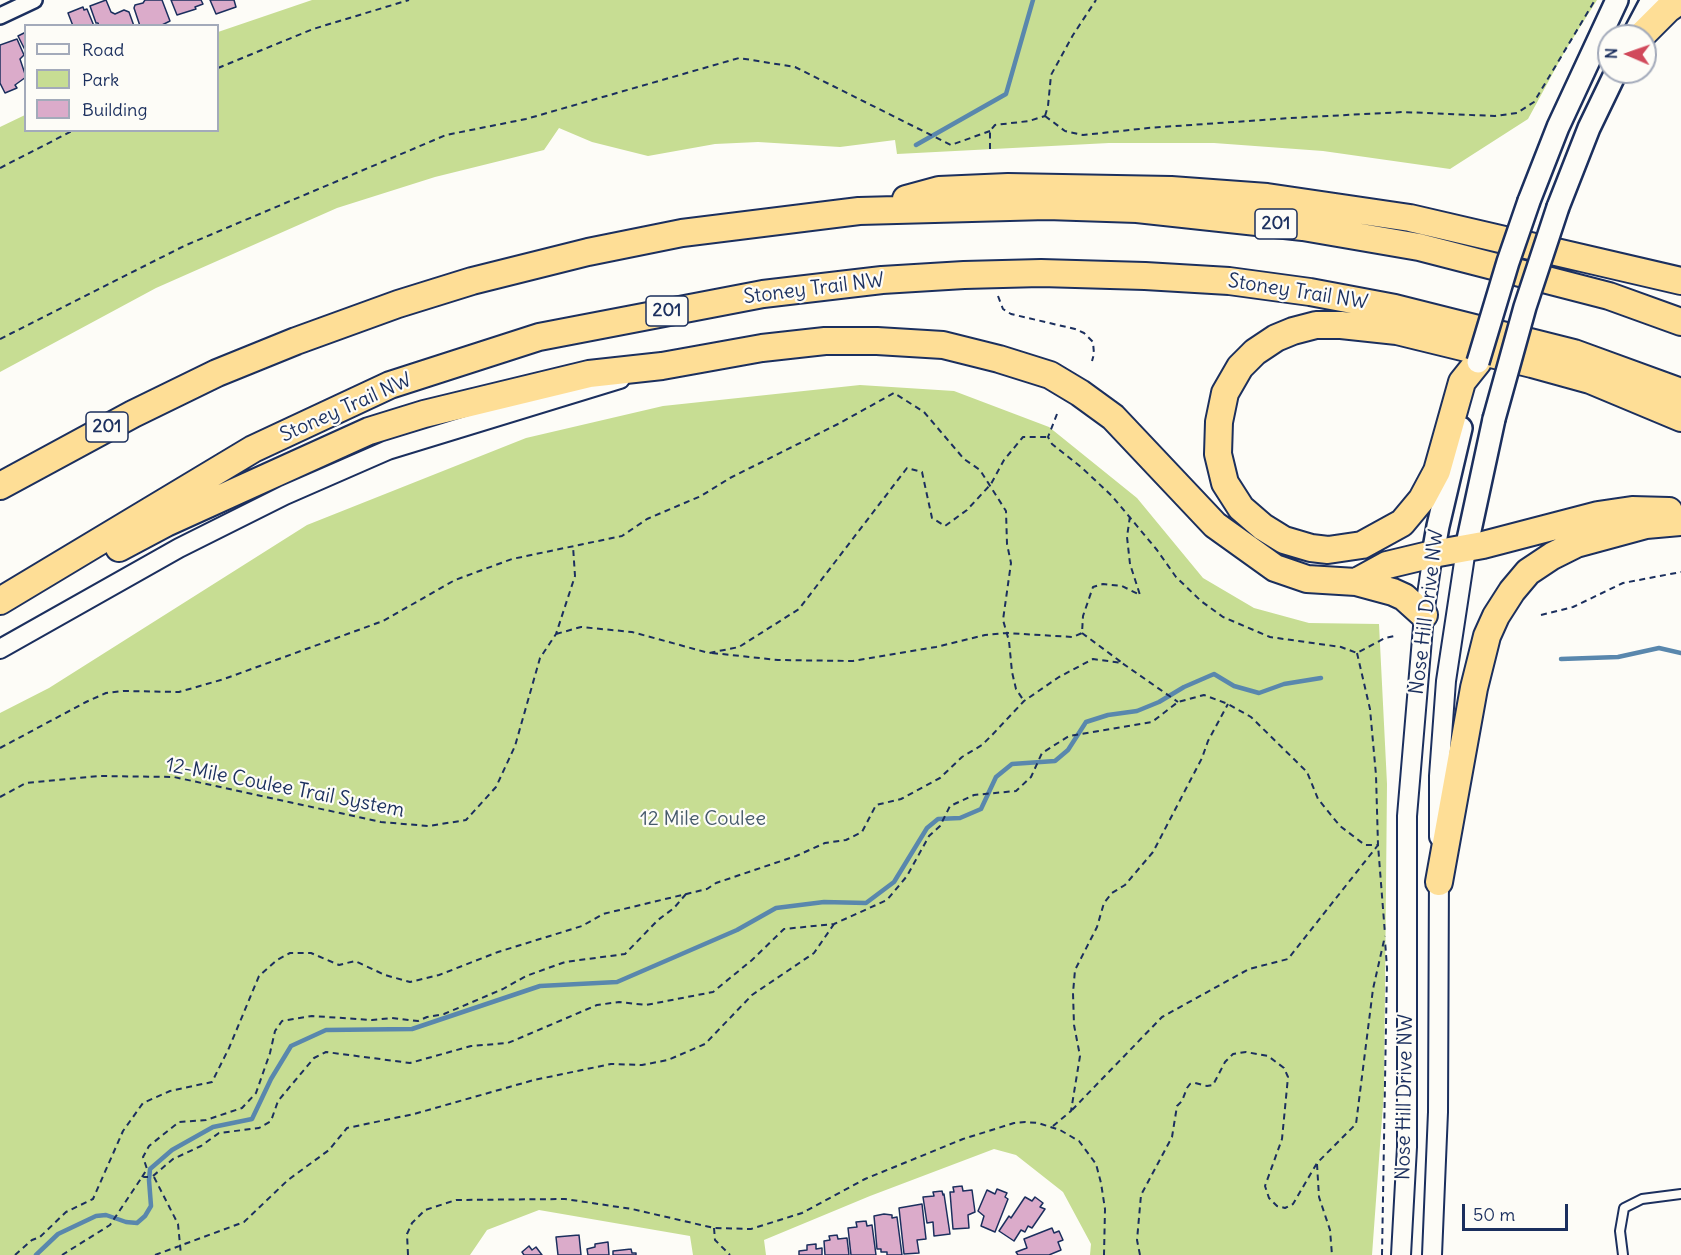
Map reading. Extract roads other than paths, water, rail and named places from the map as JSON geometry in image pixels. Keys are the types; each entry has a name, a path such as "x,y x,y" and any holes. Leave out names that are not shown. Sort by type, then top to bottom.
{"highway":[{"path":"1653,24 1681,0"},
{"path":"859,211 939,190 1008,187 1171,190 1267,197 1410,218 1681,281"},
{"name":"201","path":"0,486 133,414 217,373 398,304 472,281 588,252 682,233 859,211 1047,206 1137,208 1303,227 1419,247 1609,296 1681,322"},
{"name":"Stoney Trail NW","path":"0,601 253,449 390,385 539,337 763,294 882,280 964,275 1064,274 1229,281 1310,292 1395,308 1574,353 1681,392"},
{"path":"1478,362 1462,382 1461,409 1437,471 1422,499 1402,523 1362,545 1328,550 1311,548 1284,540 1263,527 1241,508 1225,483 1218,454 1219,422 1226,393 1235,376 1255,352 1276,338 1316,325 1341,325 1397,331 1532,364 1590,380 1681,418"},
{"path":"0,612 166,523 369,431 424,414 589,374 662,366 762,348 825,341 877,341 943,345 999,358 1050,375 1113,417 1215,525 1275,568 1307,579 1356,582 1404,597 1424,615"},
{"path":"1356,582 1387,565 1466,549 1598,515 1632,510 1681,513"},
{"path":"1439,882 1479,667 1487,636 1496,616 1512,591 1528,572 1575,544 1646,525 1681,522"}],"main road":[{"path":"1478,362 1529,201 1558,127 1617,0"},
{"path":"1639,24 1652,0"},
{"name":"Nose Hill Drive NW","path":"1466,549 1494,418 1525,307 1558,207 1589,128 1610,84"},
{"name":"Nose Hill Drive NW","path":"1433,554 1461,409"}],"street":[{"path":"0,16 34,0"},
{"path":"0,650 178,548 239,516 388,450 662,366"},
{"name":"Nose Hill Drive NW","path":"1432,1255 1438,1112 1439,777 1445,691 1466,549"},
{"name":"Nose Hill Drive NW","path":"1401,1255 1407,1147 1407,816 1424,615 1433,554"}],"lane":[{"path":"1623,1255 1620,1231 1624,1208 1642,1199 1681,1194"}],"waterway":[{"path":"916,145 1006,94 1033,0"},
{"path":"1561,659 1618,657 1659,648 1681,653"},
{"path":"36,1255 58,1234 96,1216 106,1215 137,1223 151,1206 150,1169 172,1150 213,1127 252,1119 271,1079 291,1046 326,1030 412,1029 540,986 617,982 737,930 776,908 824,902 866,903 894,882 927,828 938,819 960,818 981,809 996,777 1012,764 1055,761 1068,750 1086,722 1108,715 1137,711 1214,674 1234,686 1259,693 1284,684 1321,678"}],"park label":[{"name":"12 Mile Coulee","path":"703,819"}]}
